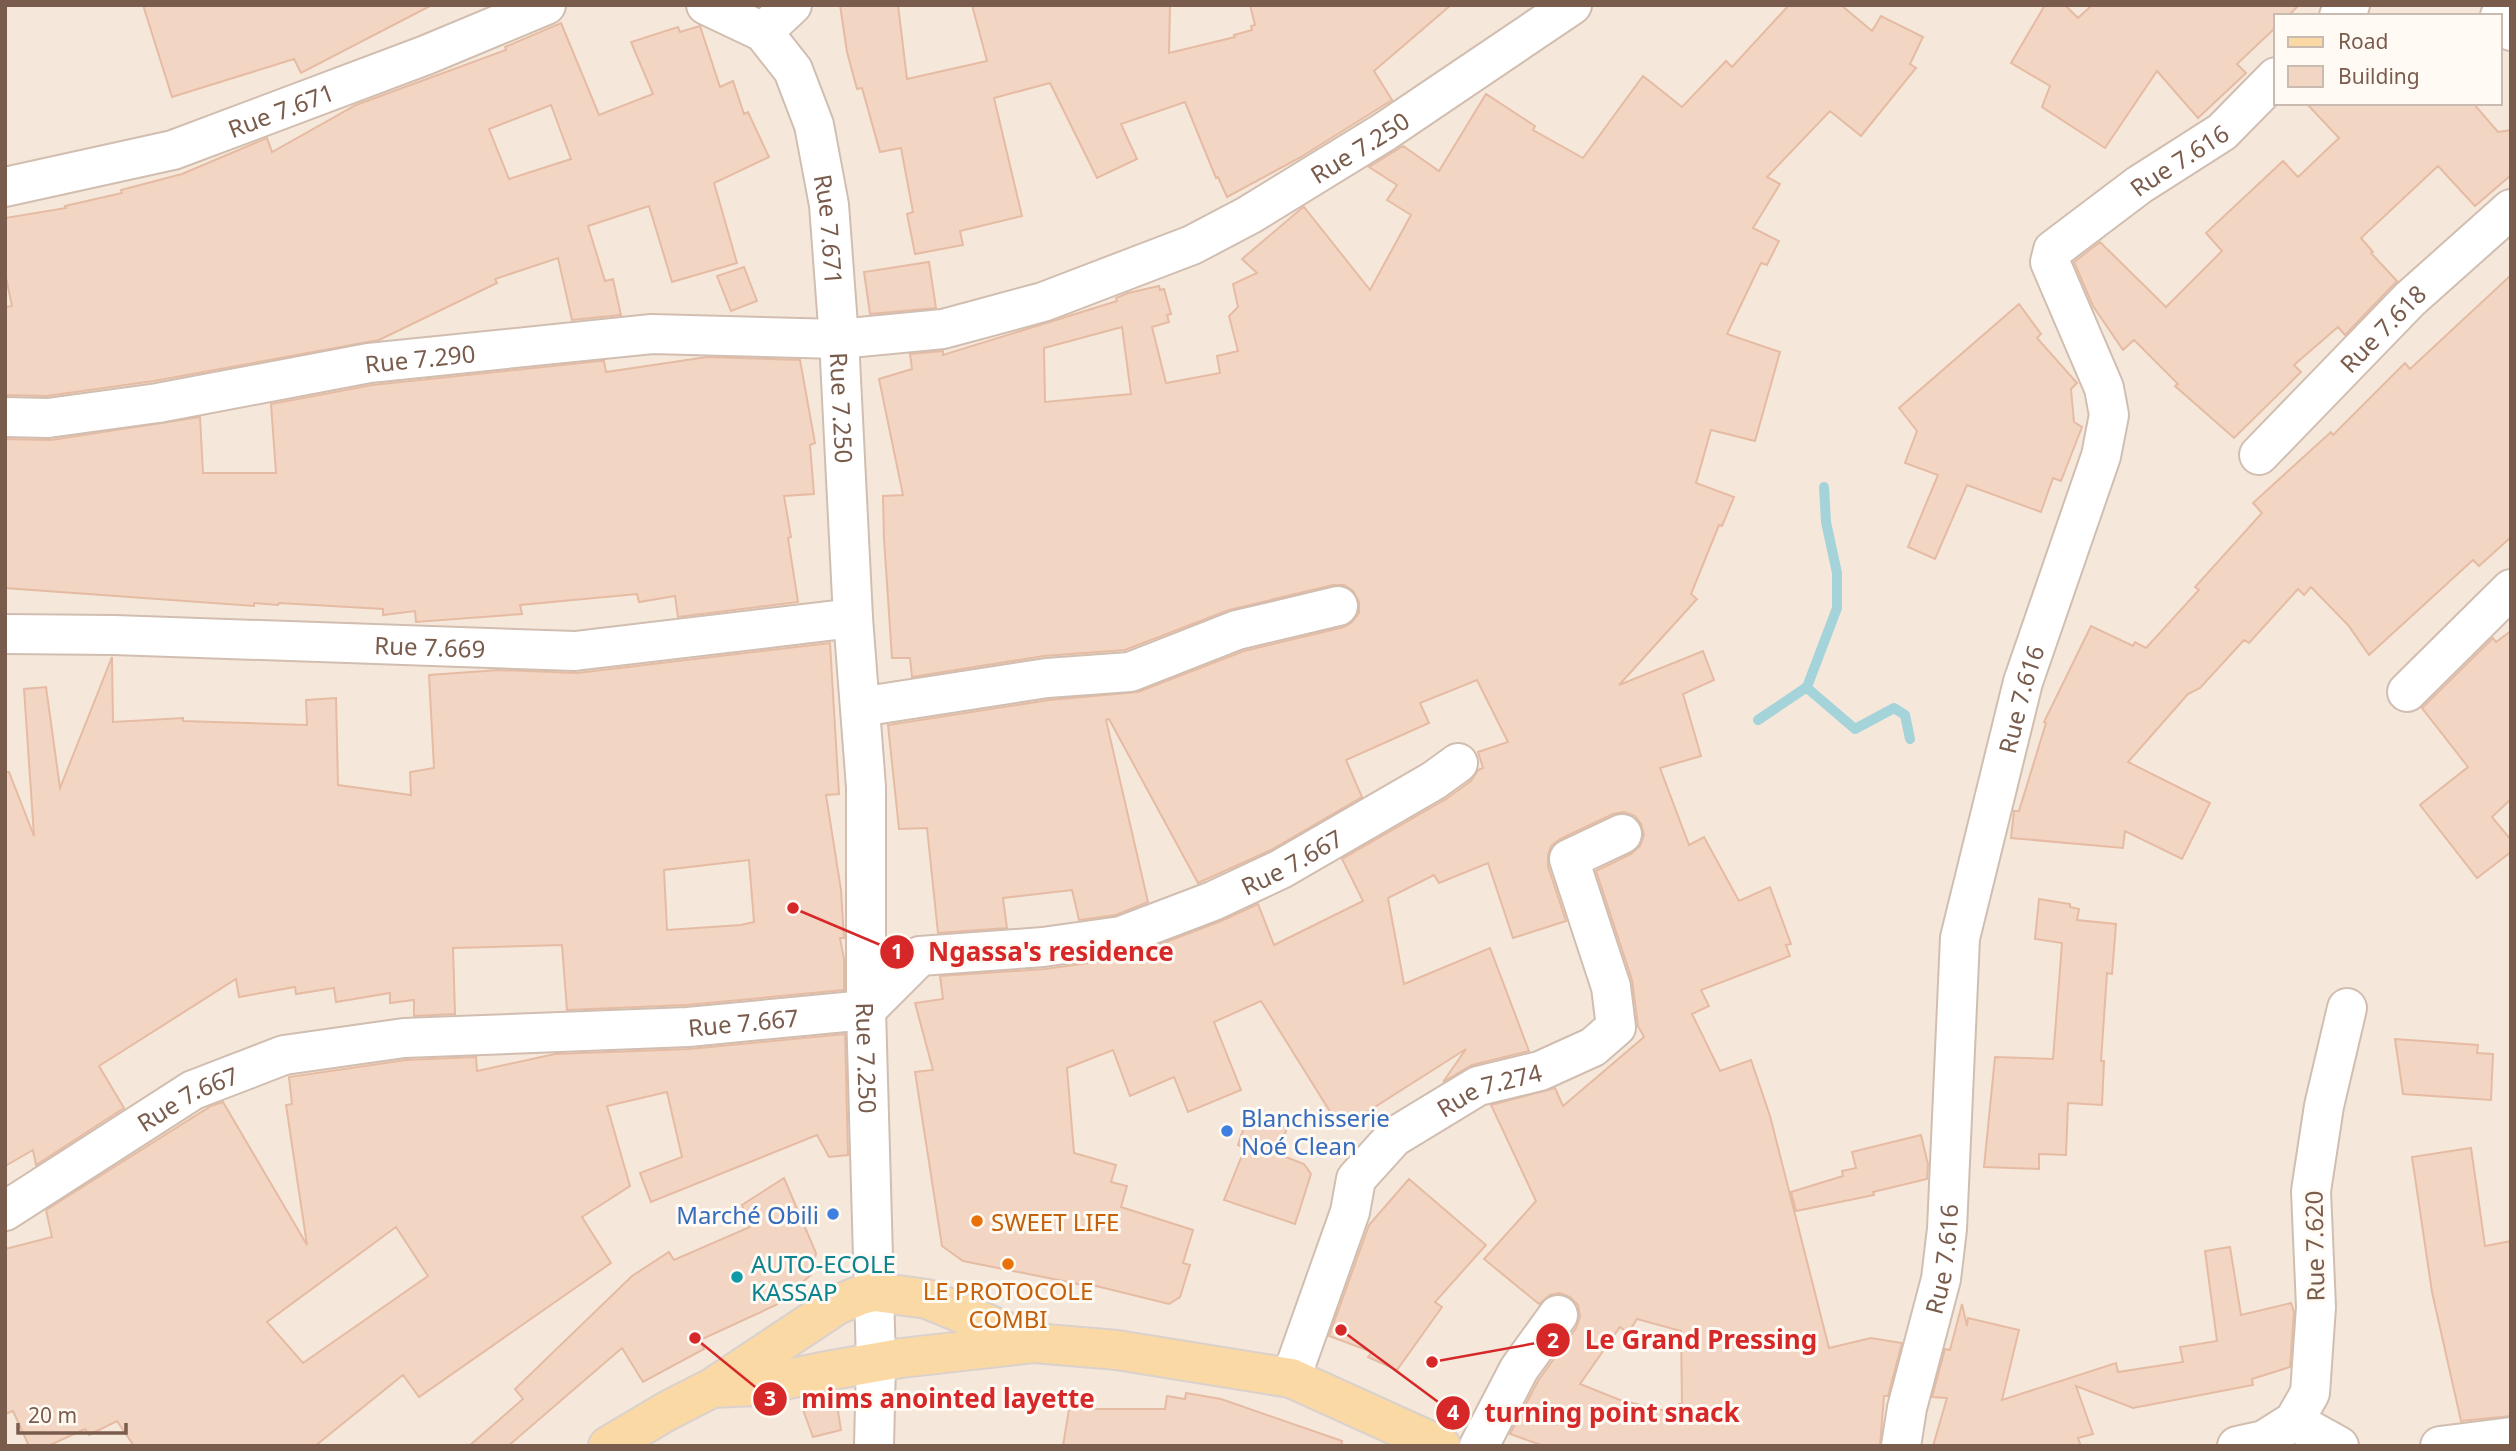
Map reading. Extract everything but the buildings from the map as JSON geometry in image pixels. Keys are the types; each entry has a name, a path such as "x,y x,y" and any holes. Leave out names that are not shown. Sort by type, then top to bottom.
{"main road":[{"path":"608,1446 712,1388 837,1305 874,1292 927,1298 1034,1343"},
{"path":"712,1388 757,1385 876,1363 1034,1343 1117,1350 1291,1378 1441,1446"}],"street":[{"name":"Rue 7.671","path":"706,5 763,32 793,70 814,125 829,205 839,339"},
{"path":"763,32 792,5"},
{"name":"Rue 7.250","path":"873,1446 876,1363 866,1010 866,787 853,618 839,339 943,329 1043,302 1192,245 1249,215 1384,132 1572,5"},
{"name":"Rue 7.671","path":"5,187 173,150 522,10"},
{"name":"Rue 7.616","path":"1901,1446 1943,1266 1960,937 2023,682 2101,456 2109,415 2104,388 2050,262 2053,250 2139,185 2222,132 2274,80"},
{"name":"Rue 7.618","path":"2259,455 2410,299 2511,209"},
{"name":"Rue 7.290","path":"5,417 48,418 158,403 369,363 652,334 839,339"},
{"path":"2407,692 2511,589"},
{"path":"860,707 1047,678 1130,672 1237,630 1338,606"},
{"name":"Rue 7.669","path":"5,634 575,650 853,618"},
{"name":"Rue 7.667","path":"5,1211 193,1090 284,1055 404,1038 688,1027 866,1010 919,956 1044,947 1121,936 1213,901 1281,869 1433,781 1458,763"},
{"name":"Rue 7.274","path":"1291,1378 1350,1212 1356,1179 1394,1138 1478,1086 1540,1070 1593,1046 1616,1027 1611,987 1569,859 1622,834"},
{"name":"Rue 7.620","path":"2237,1446 2264,1440 2294,1421 2310,1393 2316,1307 2311,1191 2323,1107 2347,1008"},
{"path":"1479,1446 1519,1369 1558,1315"},
{"path":"2294,1421 2339,1446"},
{"path":"2440,1446 2511,1437"}],"shaded area":[{"path":"5,5 2511,5 2511,1446 5,1446"}],"waterway":[{"path":"1758,720 1807,687 1837,608 1837,573 1826,522 1824,487"},
{"path":"1806,687 1855,729 1894,708 1905,715 1910,739"}],"place":[{"name":"Ngassa's residence","path":"793,908"},
{"name":"Blanchisserie Noé Clean","path":"1227,1131"},
{"name":"Marché Obili","path":"833,1214"},
{"name":"SWEET LIFE","path":"977,1221"},
{"name":"LE PROTOCOLE COMBI","path":"1008,1264"},
{"name":"AUTO-ECOLE KASSAP","path":"737,1277"},
{"name":"turning point snack","path":"1341,1330"},
{"name":"mims anointed layette","path":"695,1338"},
{"name":"Le Grand Pressing","path":"1432,1362"}]}
